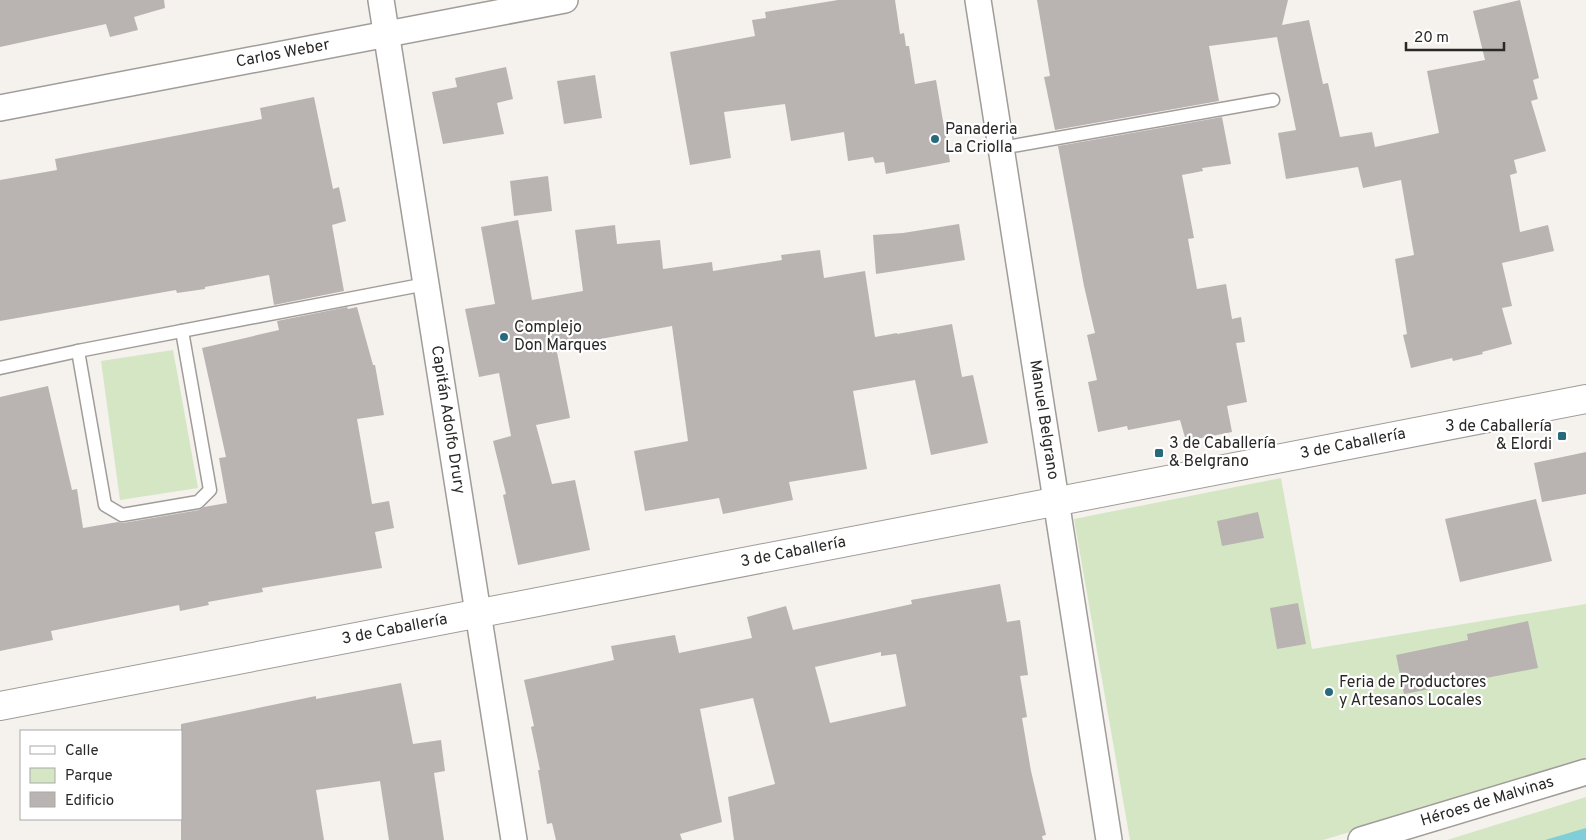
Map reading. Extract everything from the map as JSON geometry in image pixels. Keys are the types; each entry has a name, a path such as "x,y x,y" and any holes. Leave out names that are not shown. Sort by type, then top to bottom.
{"main road":[{"name":"3 de Caballería","path":"0,706 1586,399"}],"street":[{"name":"Capitán Adolfo Drury","path":"381,0 514,840"},
{"name":"Carlos Weber","path":"0,108 565,0"},
{"name":"Manuel Belgrano","path":"978,0 1110,840"},
{"name":"Héroes de Malvinas","path":"1361,840 1586,772"}],"lane":[{"path":"1001,148 1273,100"},
{"path":"0,368 78,351 426,284"},
{"path":"78,351 105,506 122,515 198,502 210,490 182,331"}],"green space":[{"path":"173,350 198,488 120,500 101,361"},
{"path":"1281,478 1312,649 1586,604 1586,762 1323,840 1130,840 1074,519"},
{"path":"1586,797 1586,840 1447,840"}],"water":[{"path":"1586,828 1586,840 1545,840"}],"building":[{"path":"0,0 164,0 165,8 134,17 138,30 110,37 106,24 0,47"},
{"path":"838,0 895,0 900,34 904,33 906,46 909,46 915,84 936,80 950,162 886,174 884,162 875,163 873,157 848,161 844,132 791,141 785,104 724,112 731,158 690,165 670,52 755,36 752,20 766,18 765,12"},
{"path":"1037,0 1288,0 1282,25 1309,20 1323,84 1328,83 1340,137 1372,132 1375,147 1439,133 1427,71 1485,60 1473,11 1520,0 1539,78 1533,80 1538,99 1531,101 1546,151 1514,160 1517,173 1510,175 1520,232 1548,225 1554,251 1502,263 1512,306 1502,308 1512,344 1482,352 1483,354 1453,361 1452,358 1411,368 1403,335 1407,334 1395,259 1414,255 1401,180 1363,188 1358,167 1286,179 1278,133 1296,130 1277,37 1209,46 1219,101 1055,130 1044,77 1050,76"},
{"path":"506,67 513,99 497,103 504,134 443,144 432,92 457,87 455,78"},
{"path":"595,75 602,118 564,124 557,81"},
{"path":"314,97 333,189 339,187 346,221 332,225 344,291 274,305 269,275 205,287 205,289 177,293 176,290 0,321 0,180 57,170 55,159 262,119 260,108"},
{"path":"1222,117 1231,164 1202,168 1203,171 1182,175 1194,238 1188,239 1197,289 1226,284 1232,319 1241,317 1245,342 1236,343 1247,402 1227,406 1232,432 1186,441 1180,420 1128,430 1127,426 1098,432 1088,382 1097,380 1087,335 1095,333 1084,286 1058,146"},
{"path":"548,176 552,211 514,216 510,181"},
{"path":"518,220 532,300 583,291 575,230 615,225 617,244 660,240 663,269 712,262 713,271 782,260 781,255 820,250 824,278 865,271 875,337 952,324 962,377 973,375 988,443 931,455 915,380 853,391 867,469 789,482 793,500 723,514 719,498 645,511 634,451 688,441 672,326 595,340 596,345 557,352 570,418 536,425 552,484 575,480 590,550 518,565 503,495 506,494 493,441 511,436 499,373 479,377 465,309 495,304 481,227"},
{"path":"959,224 965,260 876,274 873,235 903,233"},
{"path":"347,307 348,309 357,307 373,365 375,365 384,415 357,419 372,504 389,501 394,528 375,532 382,568 262,588 263,592 208,602 209,605 180,611 179,605 51,631 53,640 0,651 0,397 48,386 72,490 77,489 83,528 199,510 204,507 227,503 219,458 226,457 202,348 279,330 277,321"},
{"path":"1586,452 1586,494 1542,502 1534,463"},
{"path":"1536,499 1552,561 1460,582 1445,519"},
{"path":"1258,512 1264,538 1222,546 1217,521"},
{"path":"1000,584 1007,622 1020,620 1028,675 1020,676 1027,717 1022,718 1031,771 1046,835 1042,836 1043,840 734,840 728,797 775,784 753,698 700,709 722,822 680,834 682,840 556,840 552,823 547,824 538,770 540,770 531,727 534,726 524,680 614,660 611,646 675,635 679,653 752,638 747,617 786,606 793,630 912,604 911,600","holes":["881,652 881,656 896,654 906,706 830,723 815,667"]},
{"path":"1298,603 1306,644 1277,649 1270,608"},
{"path":"1528,621 1538,668 1404,694 1396,655 1468,640 1467,634"},
{"path":"401,683 413,744 441,740 445,771 434,773 444,840 389,840 380,781 316,790 324,840 181,840 181,724 316,696 316,699"}],"place":[{"name":"Panaderia La Criolla","path":"935,139"},
{"name":"Complejo Don Marques","path":"504,337"},
{"name":"3 de Caballería & Elordi","path":"1562,436"},
{"name":"3 de Caballería & Belgrano","path":"1159,453"},
{"name":"Feria de Productores y Artesanos Locales","path":"1329,692"}]}
